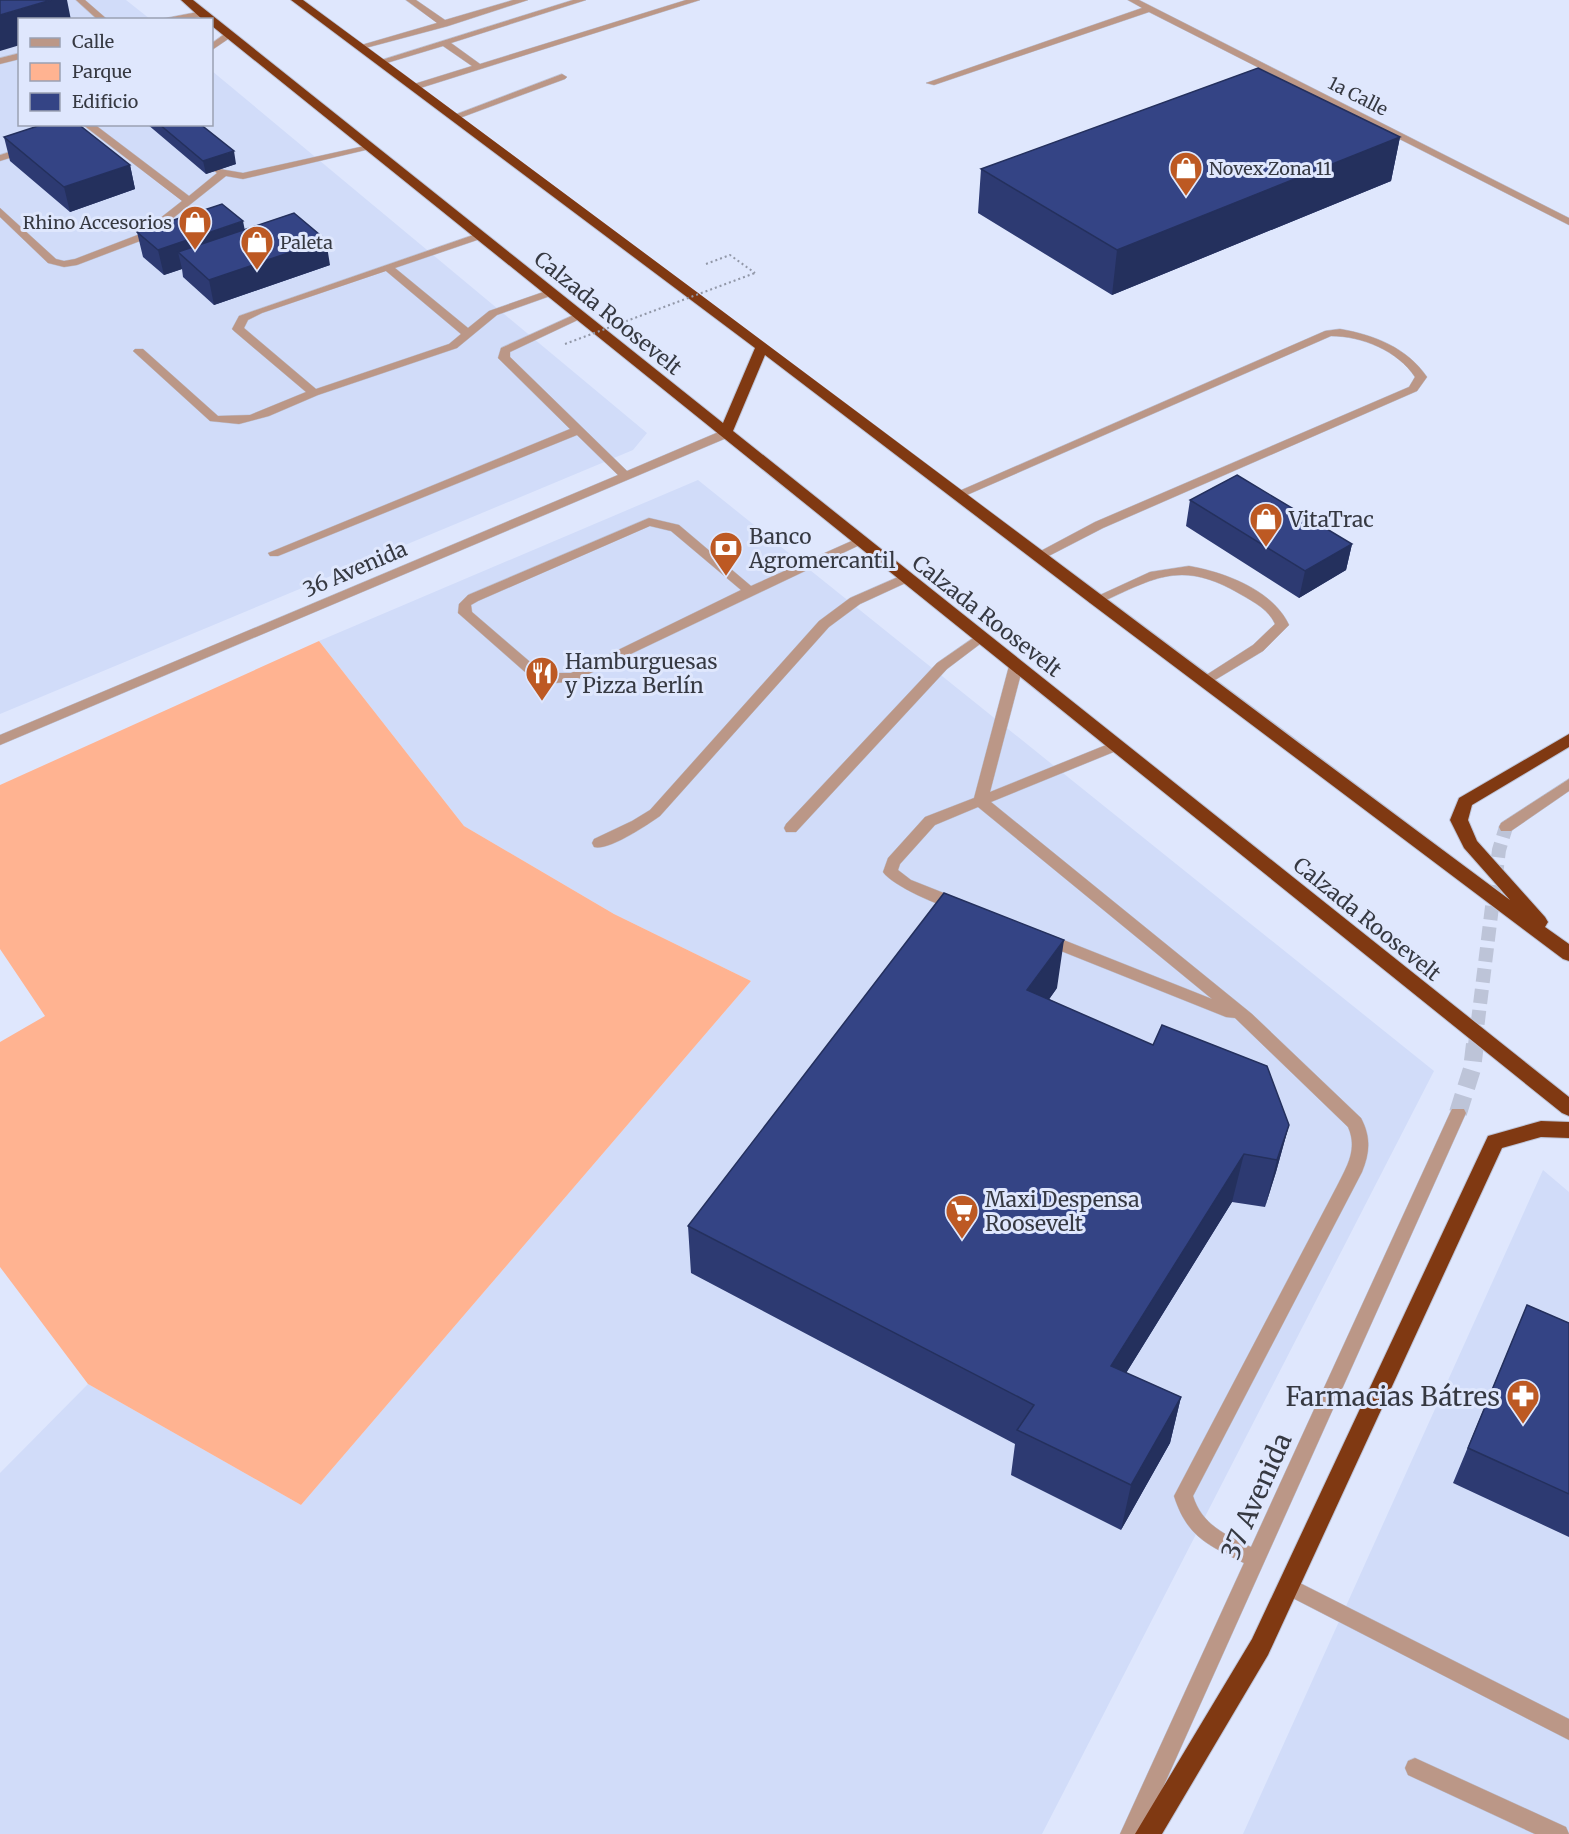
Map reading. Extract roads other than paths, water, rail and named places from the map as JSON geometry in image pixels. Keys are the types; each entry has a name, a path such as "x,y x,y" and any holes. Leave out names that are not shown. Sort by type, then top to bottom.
{"highway":[{"name":"Calzada Roosevelt","path":"186,0 208,18"},
{"path":"296,0 1565,951"},
{"name":"Calzada Roosevelt","path":"213,22 979,638 1569,1108"},
{"path":"725,434 762,347"},
{"path":"1565,951 1470,844 1459,820 1465,801 1569,740"},
{"path":"1148,1834 1260,1647 1496,1142 1541,1129 1569,1130"}],"street":[{"path":"80,0 102,18"},
{"path":"410,0 445,24"},
{"path":"361,48 523,0"},
{"path":"380,62 582,0"},
{"path":"414,87 695,0"},
{"name":"1a Calle","path":"1132,0 1569,222"},
{"path":"931,82 1149,9"},
{"path":"213,46 229,35"},
{"path":"444,43 479,67"},
{"path":"0,61 18,56"},
{"path":"454,117 562,77"},
{"path":"83,126 189,201"},
{"path":"0,158 34,148"},
{"path":"0,211 52,261 64,264 77,262 144,236 189,201 221,171 243,176 369,148"},
{"path":"314,393 238,329 239,323 258,311 479,236"},
{"path":"387,267 468,334"},
{"path":"139,351 214,420 227,423 242,421 314,393 453,346 492,313 549,292"},
{"path":"578,316 515,344 505,350 504,358 626,476"},
{"path":"956,495 1329,333 1358,334 1391,350 1418,370 1421,377 1413,389 1110,521 1039,557"},
{"path":"274,553 578,430"},
{"name":"36 Avenida","path":"0,740 725,434"},
{"path":"750,591 675,528 649,522 473,598 465,604 465,613 539,677 556,679 574,676 750,591 860,542"},
{"path":"1095,600 1160,572 1194,569 1227,580 1264,603 1279,616 1282,625 1272,637 1205,682"},
{"path":"599,843 638,825 655,813 837,612 905,578"},
{"path":"791,828 942,666 979,638"},
{"path":"980,801 1016,666"},
{"path":"972,910 906,884 890,872 893,862 930,821 1116,746"},
{"path":"1506,827 1569,784"},
{"path":"980,801 1246,1018 1355,1123 1362,1137 1361,1154 1345,1188 1183,1496 1187,1514 1201,1530 1255,1558"},
{"path":"1027,932 1246,1018"},
{"name":"37 Avenida","path":"1131,1834 1458,1113"},
{"path":"1288,1586 1569,1730"},
{"path":"1415,1768 1559,1834"}],"tunnel":[{"path":"1475,1045 1499,850 1506,827"},
{"path":"1458,1113 1472,1069 1475,1044"}],"place":[{"name":"Novex Zona 11","path":"1186,197"},
{"name":"Rhino Accesorios","path":"195,251"},
{"name":"Paleta","path":"257,271"},
{"name":"VitaTrac","path":"1266,548"},
{"name":"Banco Agromercantil","path":"726,577"},
{"name":"Hamburguesas y Pizza Berlín","path":"542,702"},
{"name":"Maxi Despensa Roosevelt","path":"962,1240"},
{"name":"Farmacias Bátres","path":"1523,1425"}]}
